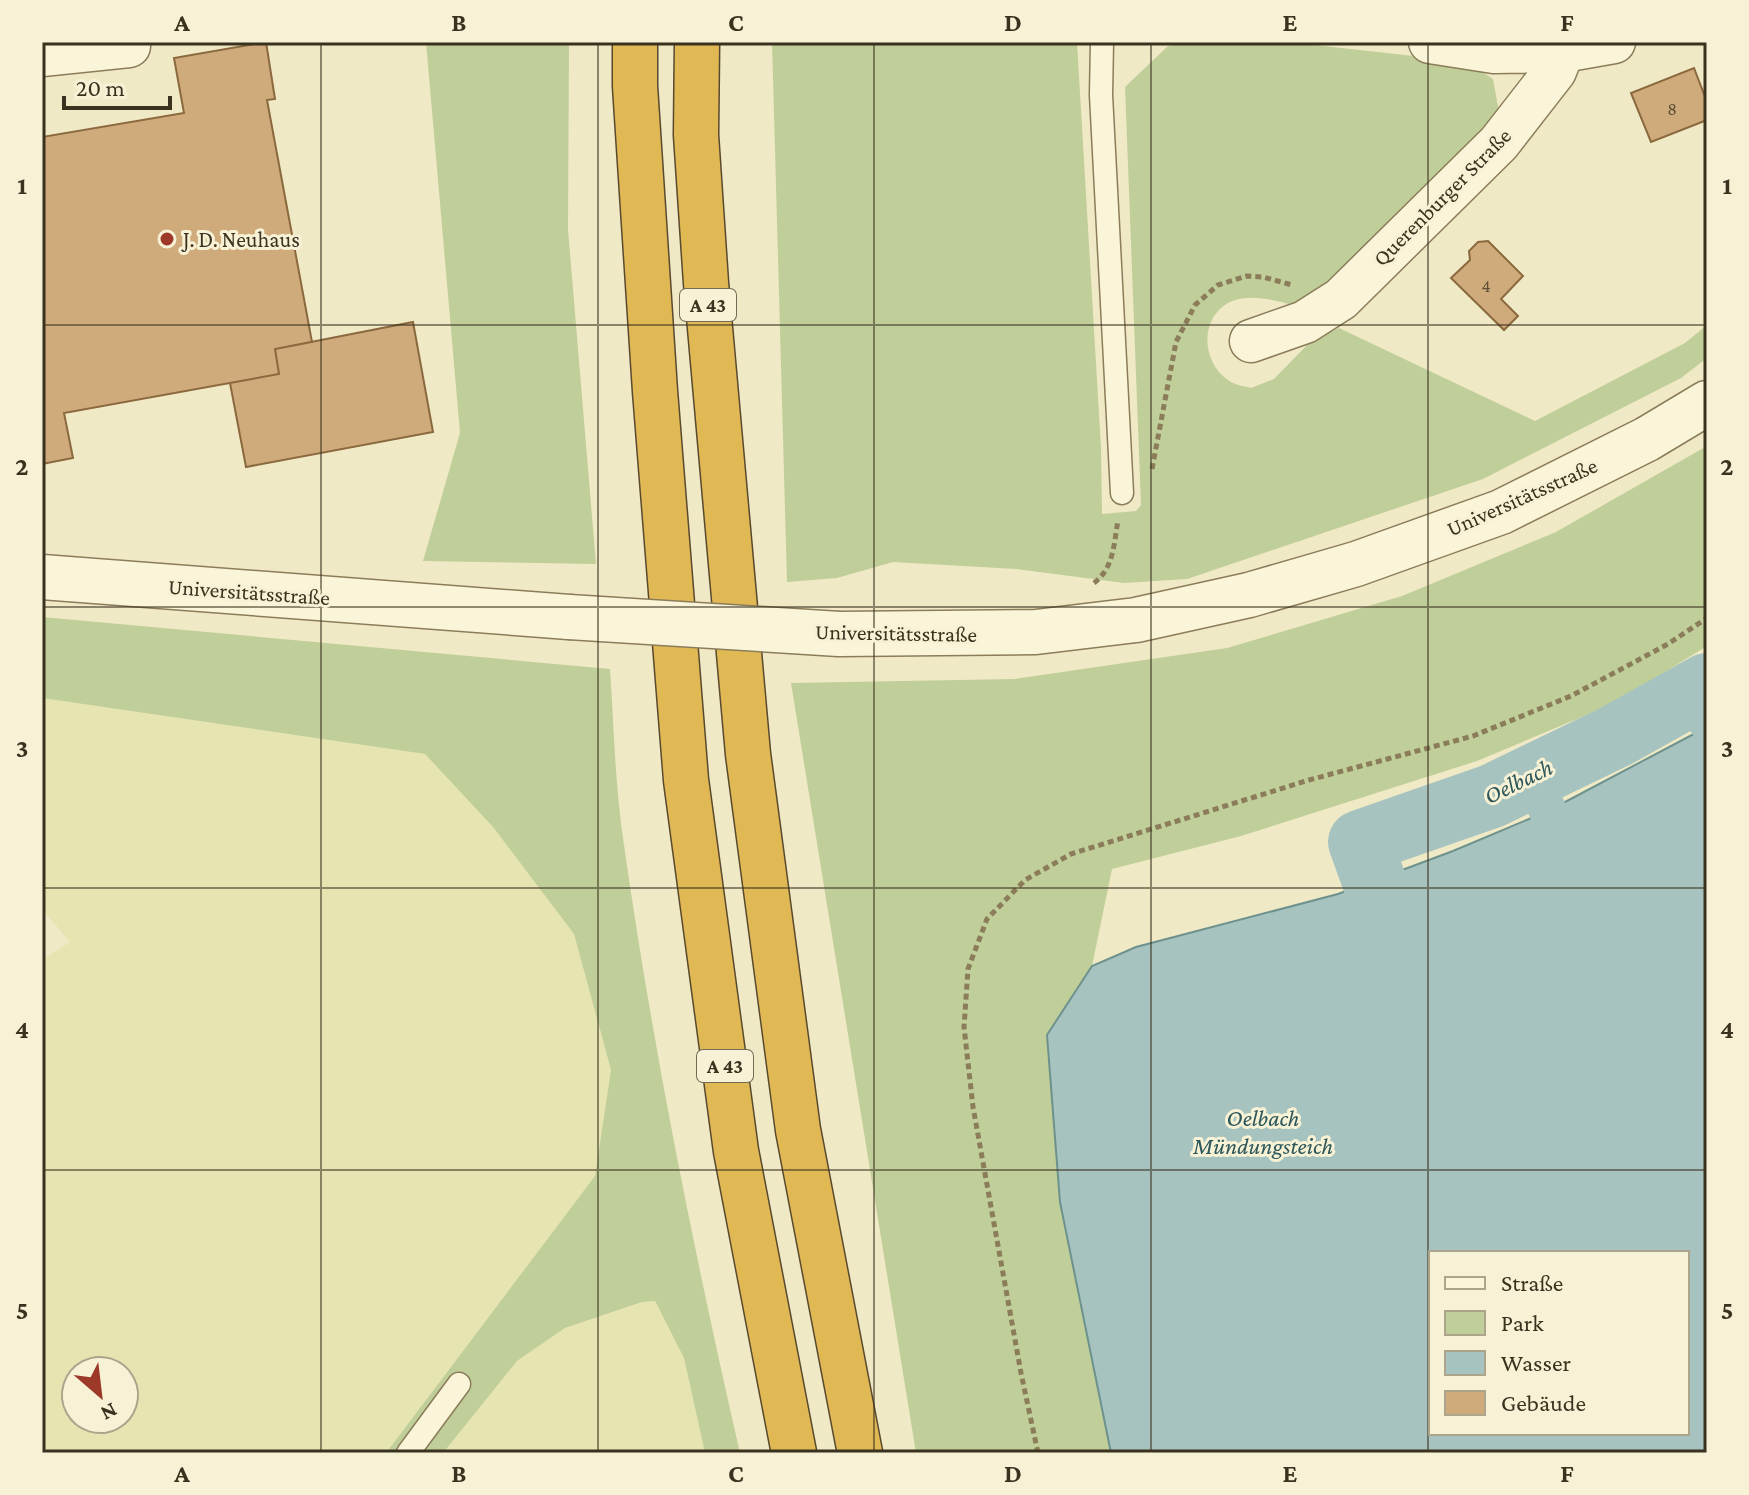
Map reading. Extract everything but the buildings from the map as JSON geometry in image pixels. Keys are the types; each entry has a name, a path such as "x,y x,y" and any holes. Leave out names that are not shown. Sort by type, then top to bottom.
{"highway":[{"name":"A 43","path":"635,42 635,86 655,391 686,780 736,1151 794,1453"},
{"name":"A 43","path":"697,42 696,135 706,283 748,754 798,1130 860,1453"}],"street":[{"path":"1430,42 1494,52 1563,51 1614,42"},
{"path":"48,50 140,44"},
{"name":"Querenburger Straße","path":"1251,341 1305,322 1341,299 1499,143 1555,71 1563,51"},
{"name":"Universitätsstraße","path":"42,577 839,634 1036,632 1136,620 1249,595 1356,564 1501,512 1647,439 1707,403"}],"lane":[{"path":"1102,42 1101,95 1122,493"},
{"path":"408,1453 459,1384"}],"path":[{"path":"1085,590 1104,576 1111,560 1122,493 1149,482 1176,342 1195,305 1218,285 1247,276 1263,277 1341,299"},
{"path":"1038,1453 973,1107 964,1027 968,969 987,919 1025,880 1071,854 1309,780 1473,736 1571,696 1668,644 1707,618"}],"green space":[{"path":"426,42 569,42 568,229 596,564 423,561 460,433"},
{"path":"772,42 1077,42 1101,448 1102,514 1136,511 1141,505 1125,87 1168,46 1181,42 1288,42 1467,62 1493,79 1499,112 1331,280 1296,306 1250,298 1223,306 1210,325 1208,349 1212,361 1230,382 1251,388 1274,379 1310,342 1339,328 1535,421 1685,343 1707,325 1707,358 1681,378 1483,479 1187,579 1124,583 1016,569 893,562 837,578 787,582"},
{"path":"1707,446 1707,646 1615,703 1477,761 1241,836 1112,869 1092,966 1047,1035 1060,1202 1111,1453 916,1453 791,683 1015,679 1227,648 1402,596 1556,532"},
{"path":"42,617 610,669 621,823 635,921 691,1226 740,1453 705,1453 684,1358 655,1301 642,1302 565,1328 517,1361 443,1453 386,1453 595,1176 611,1070 574,934 493,827 425,754 42,698"},
{"path":"42,698 425,754 493,827 574,934 611,1070 595,1176 386,1453 42,1453 42,960 70,942 42,909"},
{"path":"655,1301 684,1358 705,1453 443,1453 517,1361 565,1328 642,1302"}],"water":[{"name":"Oelbach Mündungsteich","path":"1707,727 1707,1453 1111,1453 1060,1202 1047,1035 1092,966 1136,947 1338,894 1548,811"}],"waterway":[{"name":"Oelbach","path":"1374,881 1360,842 1492,796 1616,736 1707,685"},
{"path":"1692,694 1707,722"},
{"path":"1532,777 1548,811"}],"place":[{"name":"J. D. Neuhaus","path":"167,239"}]}
